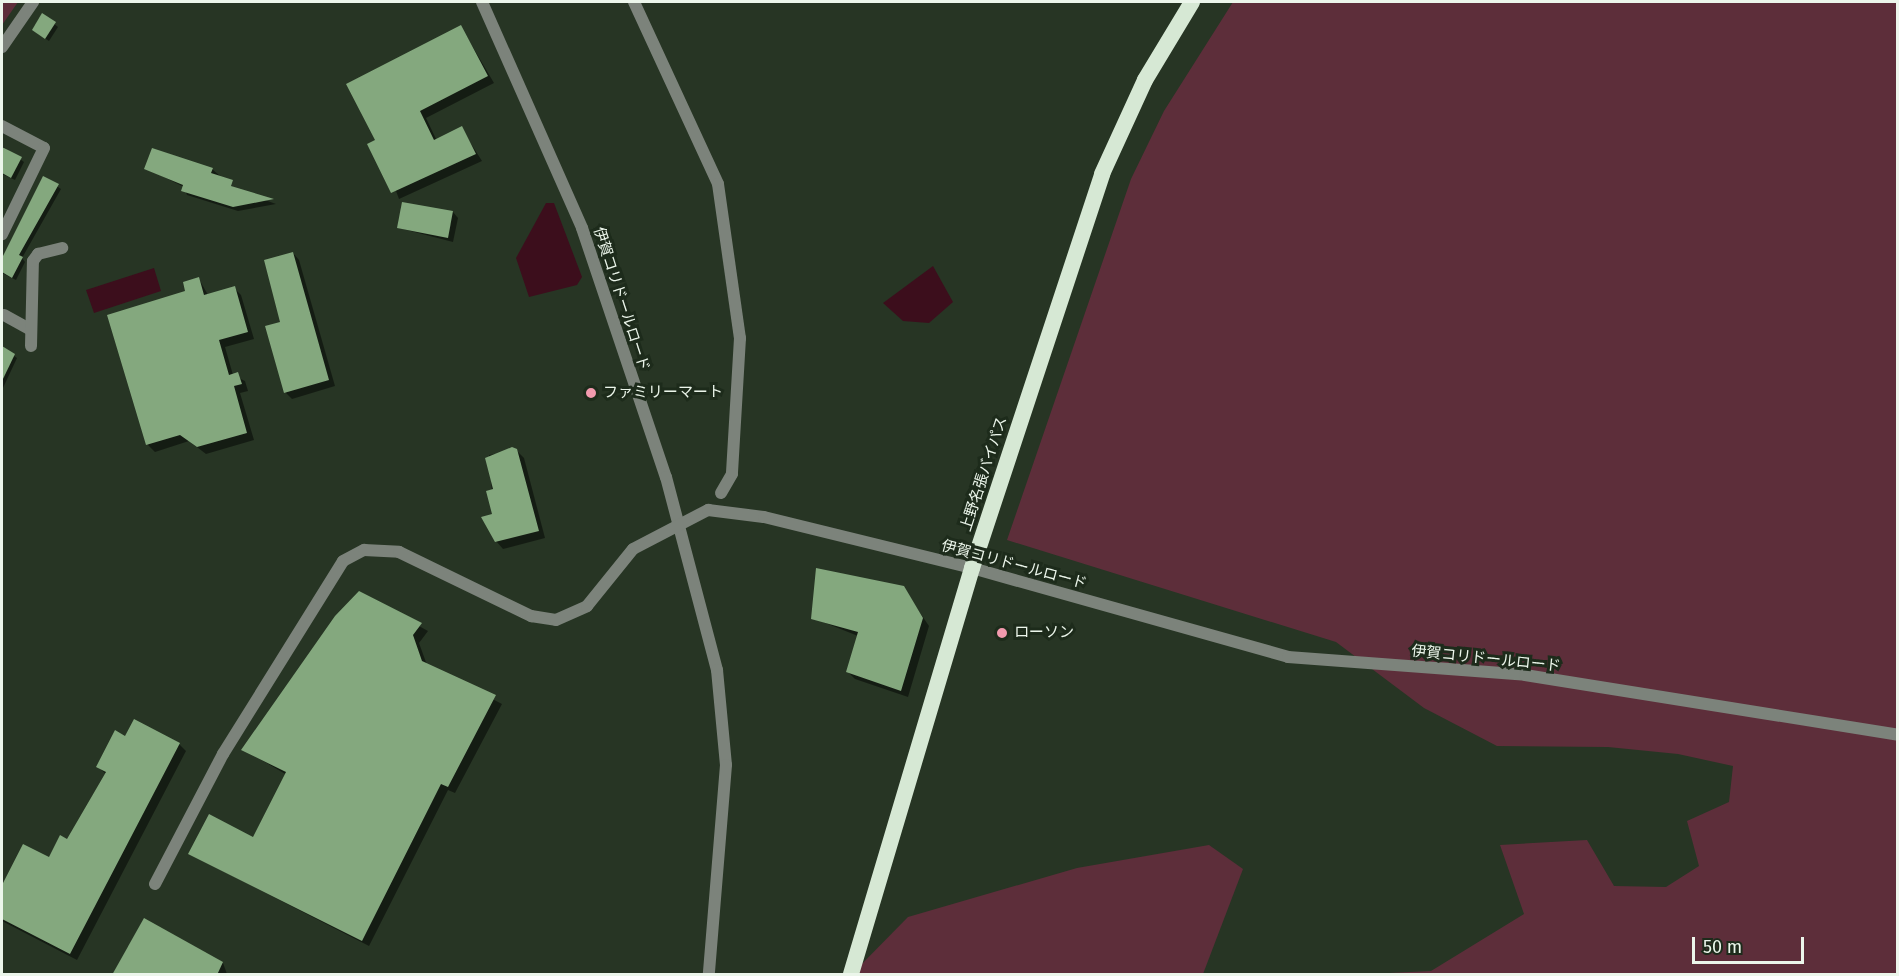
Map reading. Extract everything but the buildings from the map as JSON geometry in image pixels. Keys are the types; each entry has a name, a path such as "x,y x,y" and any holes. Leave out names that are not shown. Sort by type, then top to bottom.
{"highway":[{"name":"上野名張バイパス","path":"851,975 972,568 1102,174 1145,80 1192,2"}],"street":[{"path":"3,41 33,2"},
{"name":"伊賀コリドールロード","path":"482,2 582,228 666,477 676,524 708,510 739,512 972,568 1288,657 1525,675 1898,735"},
{"path":"634,2 718,184 740,338 732,474 721,493"},
{"path":"2,126 44,148 2,234"},
{"path":"31,345 29,329 33,261 38,254 62,248"},
{"path":"2,316 29,329"},
{"path":"155,884 223,754 344,561 364,550 399,552 531,616 556,620 587,606 633,549 676,524 724,712 726,765 710,975"}],"shaded area":[{"path":"2,2 18,2 2,25"},
{"path":"1233,2 1897,2 1897,974 1369,974 1431,971 1524,914 1500,845 1587,840 1614,886 1666,887 1699,866 1687,821 1729,802 1733,766 1678,754 1608,747 1497,746 1424,708 1336,642 1007,540 1131,179 1164,111"},
{"path":"546,203 554,203 582,277 577,285 529,297 516,258"},
{"path":"933,266 953,302 929,323 903,321 883,303"},
{"path":"154,268 161,291 94,313 86,290"},
{"path":"1209,845 1243,869 1203,974 852,974 908,917 1077,868"}],"place":[{"name":"ファミリーマート","path":"591,393"},
{"name":"ローソン","path":"1002,633"}]}
